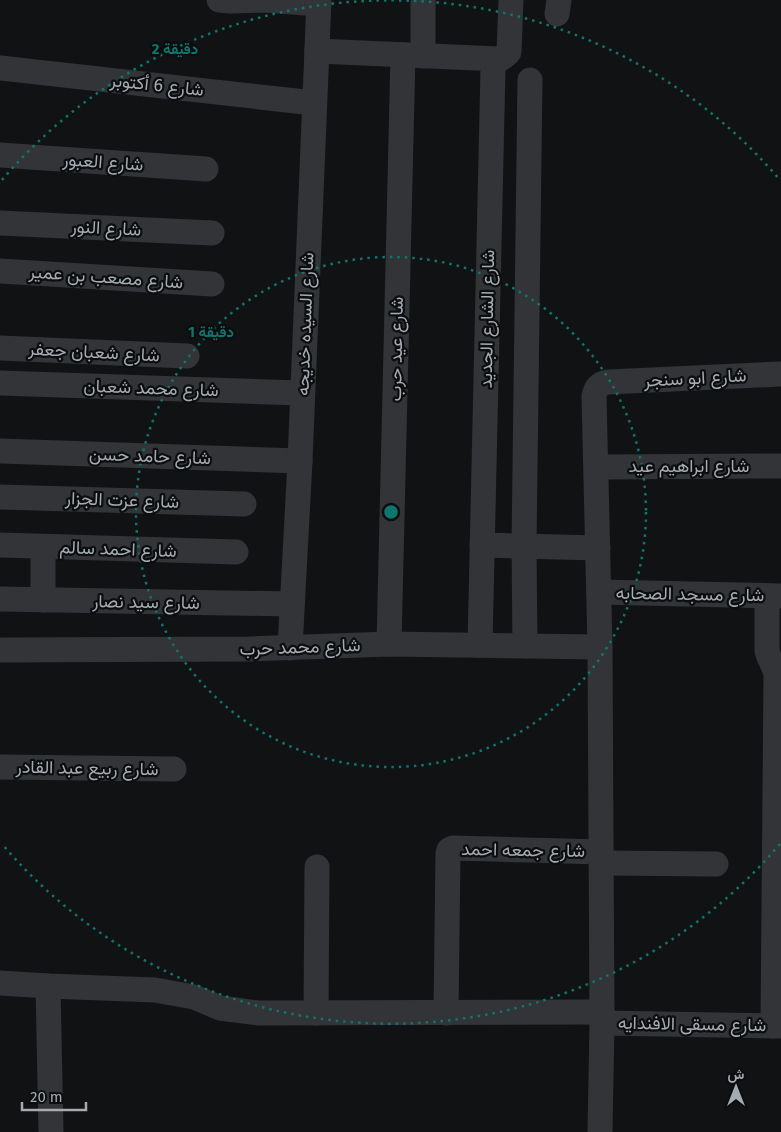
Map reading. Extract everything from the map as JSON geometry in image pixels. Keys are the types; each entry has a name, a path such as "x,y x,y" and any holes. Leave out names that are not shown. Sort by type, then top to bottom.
{"street":[{"path":"219,0 319,2"},
{"name":"شارع عيد حرب","path":"389,644 413,55 422,0"},
{"name":"شارع الشارع الجديد","path":"480,645 493,68 499,58 506,56 510,49 511,0"},
{"name":"شارع السيده خديجه","path":"290,648 300,461 319,2"},
{"path":"317,51 499,58"},
{"name":"شارع 6 أكتوبر","path":"0,68 314,103"},
{"path":"525,646 524,546 530,80"},
{"name":"شارع العبور","path":"0,155 206,169"},
{"name":"شارع النور","path":"0,223 212,233"},
{"name":"شارع مصعب بن عمير","path":"0,271 212,284"},
{"name":"شارع شعبان جعفر","path":"0,348 188,356"},
{"name":"شارع ابو سنجر","path":"597,467 594,396 598,385 608,382 781,374"},
{"name":"شارع محمد شعبان","path":"0,383 302,393"},
{"name":"شارع حامد حسن","path":"0,451 300,461"},
{"name":"شارع ابراهيم عيد","path":"597,467 781,466"},
{"path":"597,467 602,1018 600,1132"},
{"name":"شارع عزت الجزار","path":"0,497 244,504"},
{"name":"شارع احمد سالم","path":"0,545 236,552"},
{"path":"482,545 598,548"},
{"path":"43,547 43,600"},
{"name":"شارع مسجد الصحابه","path":"599,592 774,596"},
{"path":"774,596 767,651 776,674 777,1026"},
{"name":"شارع سيد نصار","path":"0,599 292,604"},
{"name":"شارع محمد حرب","path":"0,650 249,649 389,644 600,647"},
{"name":"شارع ربيع عبد القادر","path":"0,767 174,769"},
{"name":"شارع جمعه احمد","path":"446,1013 449,850 453,848 601,858"},
{"path":"601,858 716,864"},
{"path":"316,1013 317,867"},
{"name":"شارع مسقى الافندايه","path":"0,984 155,990 194,997 220,1008 258,1013 446,1013 777,1026"},
{"path":"48,986 51,1132"}]}
